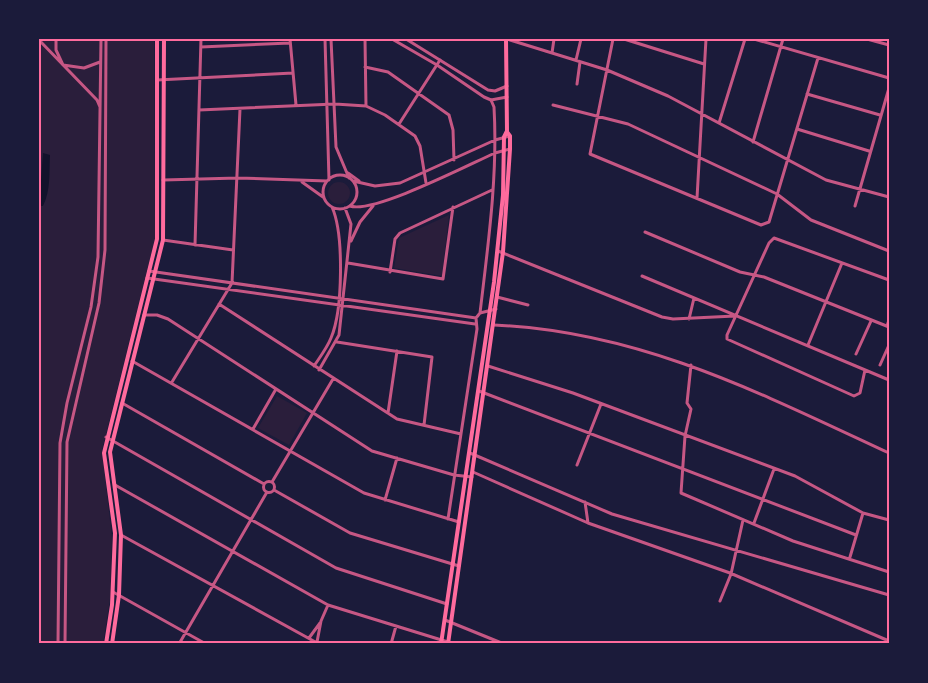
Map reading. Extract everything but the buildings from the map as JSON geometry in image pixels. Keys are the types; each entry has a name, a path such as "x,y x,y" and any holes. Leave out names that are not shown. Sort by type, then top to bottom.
{"main road":[{"path":"106,644 113,592 114,533 105,468 106,437 157,239 157,39"},
{"path":"113,644 120,595 122,535 110,452 163,240 164,39"},
{"path":"441,642 466,477 472,453 501,251 503,150 507,131 506,39"},
{"path":"481,391 488,366 490,335 494,325 493,309 497,297 510,149 510,136 507,131"},
{"path":"448,643 473,475 472,453"},
{"path":"458,532 464,533"}],"street":[{"path":"56,39 56,50 63,66"},
{"path":"58,644 60,443 67,404 91,307 98,257 101,39"},
{"path":"65,644 67,442 99,303 105,250 106,39"},
{"path":"195,245 201,39"},
{"path":"325,39 328,104 328,181 324,191 325,200"},
{"path":"331,39 336,147 344,170 357,194 347,207"},
{"path":"365,39 366,106"},
{"path":"392,39 491,100 494,107 495,153 480,313 475,324 477,329 448,519"},
{"path":"406,39 488,90 495,91 507,86"},
{"path":"506,39 608,70 702,113 786,161 826,180 889,197"},
{"path":"552,52 554,39"},
{"path":"577,84 581,39"},
{"path":"613,39 589,153 761,225 768,224 818,58"},
{"path":"624,39 704,63"},
{"path":"697,198 706,39"},
{"path":"719,123 745,39"},
{"path":"754,39 889,78"},
{"path":"753,142 783,39"},
{"path":"867,39 889,45"},
{"path":"39,40 97,100 101,111"},
{"path":"201,47 290,41 296,105"},
{"path":"63,66 84,68 106,60"},
{"path":"399,124 440,60"},
{"path":"365,67 388,72 449,116 453,130 454,160"},
{"path":"157,80 293,73"},
{"path":"855,206 889,88"},
{"path":"807,94 881,116"},
{"path":"491,100 507,97"},
{"path":"199,110 328,104 366,106 399,124 418,141 426,183"},
{"path":"554,105 628,124 777,194 811,220 889,251"},
{"path":"172,382 197,338 230,291 232,283 240,109"},
{"path":"796,128 869,151"},
{"path":"163,180 238,178 328,181 340,176 364,184 386,186 423,174 495,140 510,136"},
{"path":"332,207 374,205 495,153 510,149"},
{"path":"344,170 364,184"},
{"path":"300,181 332,207 337,220 340,252 338,298 331,339 314,366"},
{"path":"390,272 395,239 400,233 492,190"},
{"path":"349,249 360,222 374,205"},
{"path":"319,370 337,342 343,308 351,224 347,207"},
{"path":"348,263 390,272 443,279 453,207"},
{"path":"645,232 888,327 889,320"},
{"path":"865,370 860,393 854,396 728,339 769,243 774,238 889,280"},
{"path":"163,240 233,250"},
{"path":"501,251 663,317 689,319 736,316"},
{"path":"808,345 842,263"},
{"path":"149,271 476,318"},
{"path":"642,276 889,380"},
{"path":"147,278 343,308 475,324"},
{"path":"497,297 528,305"},
{"path":"689,319 694,298"},
{"path":"219,304 397,418 461,434"},
{"path":"480,313 493,309"},
{"path":"144,315 163,316 372,451 454,476 473,475 588,523 730,574 889,641"},
{"path":"856,354 871,321"},
{"path":"494,325 538,327 577,333 691,365 730,379 889,453"},
{"path":"477,329 490,335"},
{"path":"337,342 433,358 424,425"},
{"path":"880,365 889,345"},
{"path":"388,413 397,351"},
{"path":"132,361 364,493 459,522"},
{"path":"691,365 687,403 691,409 681,469 681,493 793,541 850,557 889,572"},
{"path":"488,366 601,404 795,476 862,513 889,520"},
{"path":"274,490 272,482 333,379"},
{"path":"253,429 276,389"},
{"path":"481,391 856,535"},
{"path":"116,400 264,484 267,492"},
{"path":"577,465 601,404"},
{"path":"106,437 336,568 447,604"},
{"path":"472,453 612,514 889,595"},
{"path":"385,500 397,458"},
{"path":"753,524 774,469"},
{"path":"264,484 272,482"},
{"path":"114,484 328,605 448,643"},
{"path":"179,644 267,492 274,490 350,533 459,566"},
{"path":"585,502 588,523"},
{"path":"850,557 862,513"},
{"path":"720,602 730,574 743,520"},
{"path":"114,533 122,535 318,643 321,621"},
{"path":"58,586 64,586"},
{"path":"113,592 206,644"},
{"path":"309,638 321,621 328,605"},
{"path":"444,619 504,644"},
{"path":"391,644 396,627"}],"shaded area":[{"path":"39,39 154,39 155,239 102,450 112,538 111,593 103,644 39,644"},
{"path":"43,153 50,155 49,181 46,200 43,206 39,206"},
{"path":"339,182 347,185 350,193 347,201 339,204 331,201 328,193 331,185"},
{"path":"449,215 442,276 394,268 399,238"},
{"path":"277,396 307,413 289,445 258,428"}]}
